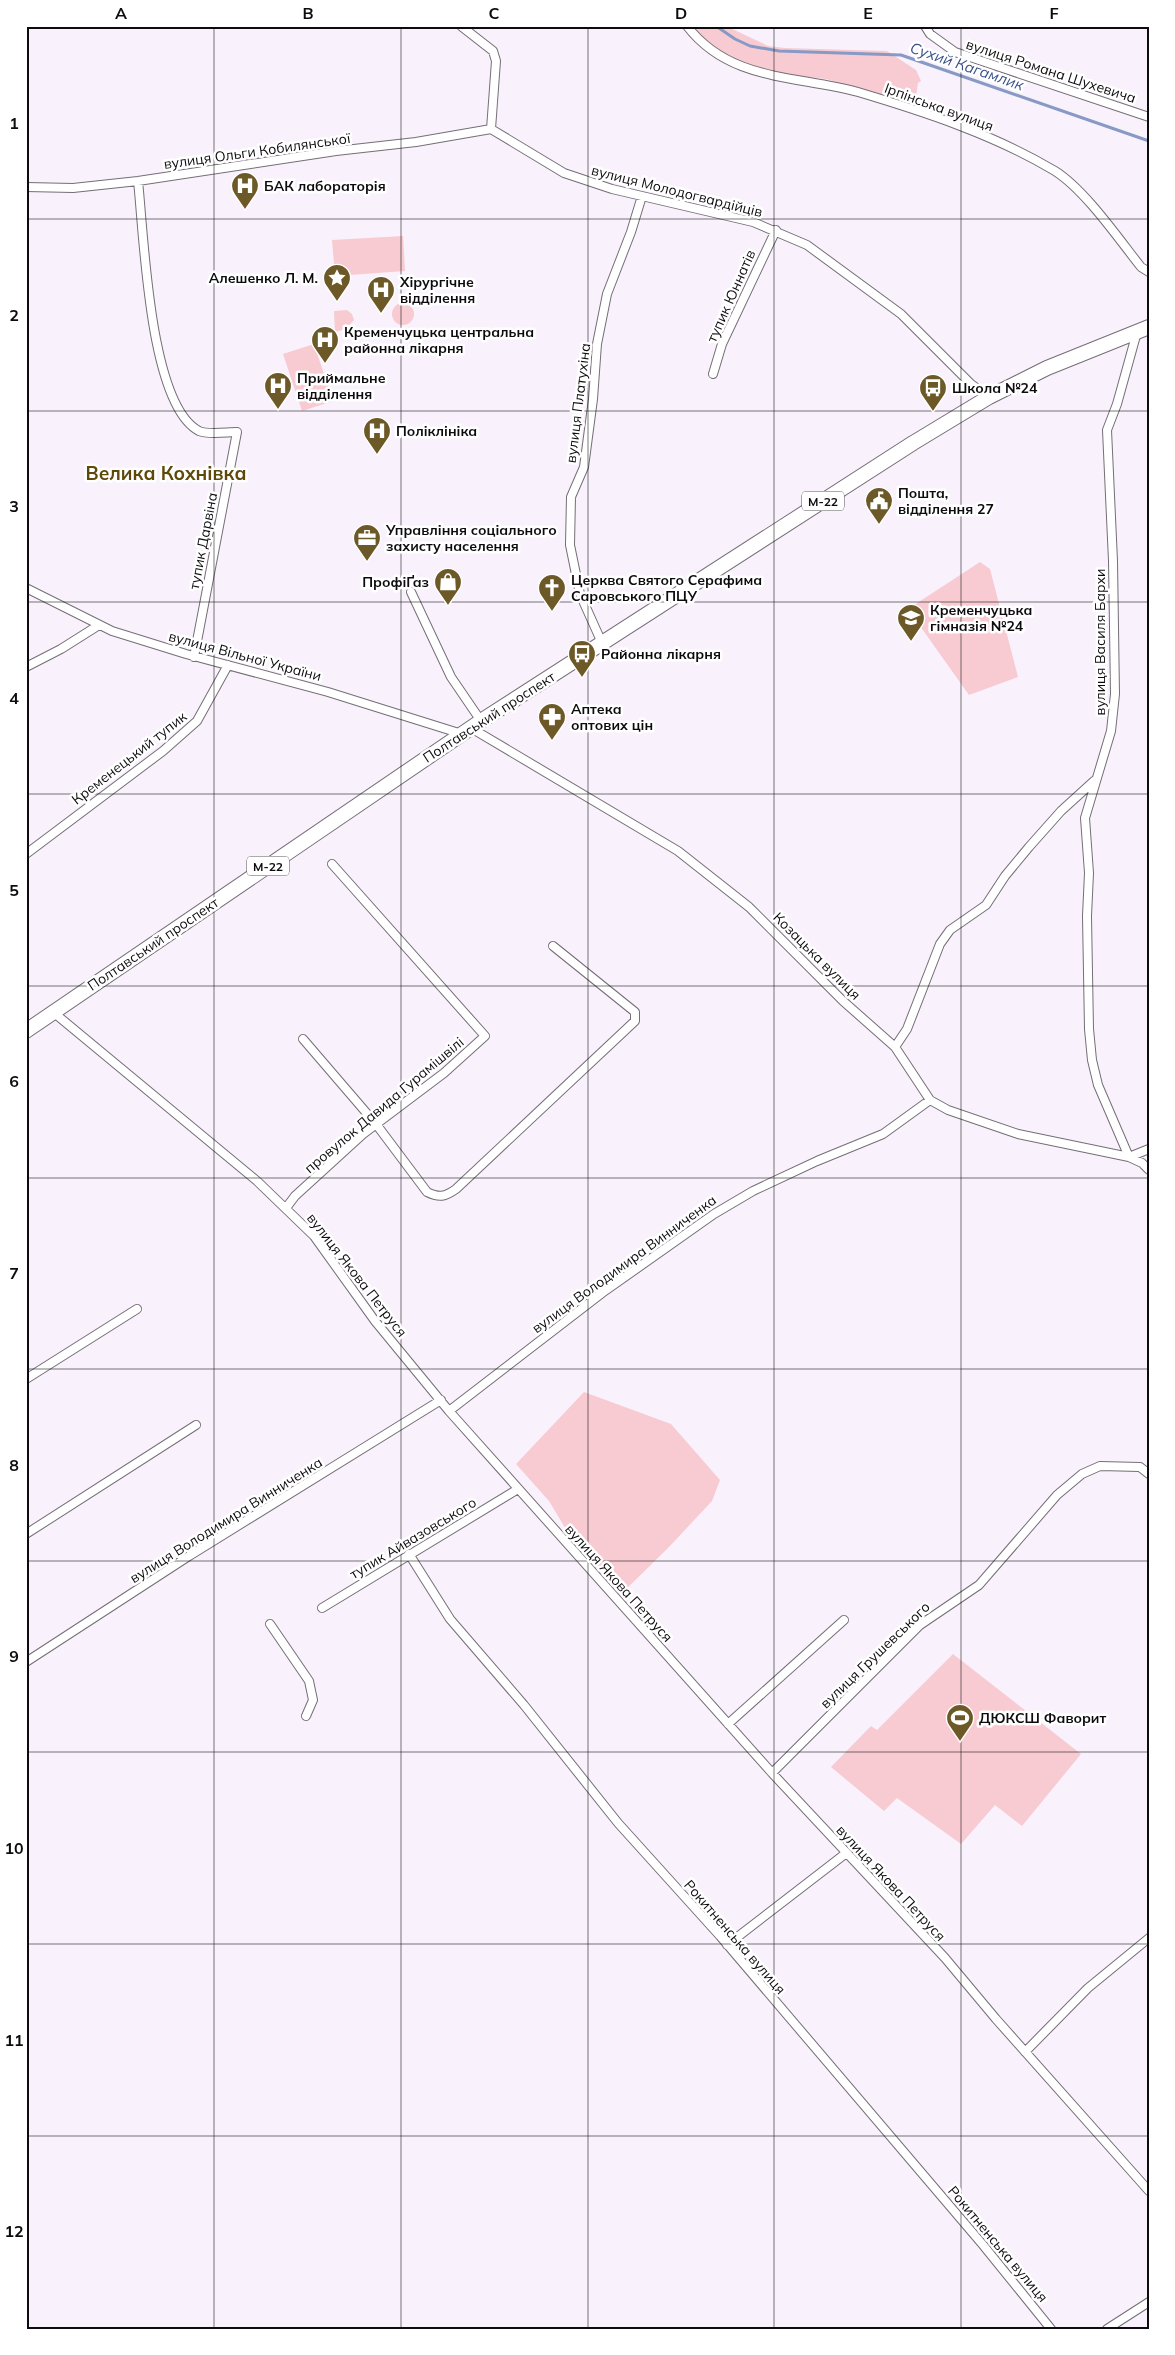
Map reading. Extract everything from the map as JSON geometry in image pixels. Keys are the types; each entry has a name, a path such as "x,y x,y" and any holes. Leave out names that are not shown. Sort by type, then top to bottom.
{"highway":[{"name":"Полтавський проспект","path":"26,1030 472,727 903,450 988,397 1046,368 1143,329"}],"street":[{"path":"461,26 491,49 496,61 491,129"},
{"name":"Ірпінська вулиця","path":"687,26 700,43 734,65 774,77 826,83 918,111 1005,144 1057,172 1080,193 1141,267 1149,272"},
{"name":"вулиця Романа Шухевича","path":"925,26 930,34 954,52 1149,117"},
{"name":"вулиця Ольги Кобилянської","path":"26,187 73,188 138,181 416,142 491,129"},
{"name":"вулиця Молодогвардійців","path":"491,129 564,173 612,189 753,222 776,230 807,245 901,314 971,384 988,397"},
{"name":"тупик Дарвіна","path":"138,181 150,307 160,360 172,400 186,420 200,431 237,432 194,657"},
{"name":"вулиця Платухіна","path":"602,643 580,594 570,545 571,497 584,467 593,399 597,344 607,294 631,232 642,196"},
{"name":"тупик Юннатів","path":"713,374 722,344 776,230"},
{"name":"вулиця Василя Бархи","path":"1129,1157 1098,1085 1092,1060 1089,1029 1087,916 1089,873 1085,818 1094,781 1111,731 1115,694 1113,561 1107,430 1143,329"},
{"name":"вулиця Вільної України","path":"26,588 99,625 194,657 472,727"},
{"path":"411,592 451,676 472,727"},
{"path":"26,667 62,649 99,625"},
{"name":"Кременецький тупик","path":"26,854 163,751 197,721 228,665"},
{"name":"Козацька вулиця","path":"472,727 644,829 714,878 749,907 843,1001 895,1047 920,1088 930,1100 948,1110 1018,1134 1129,1157 1142,1163 1149,1170"},
{"path":"895,1047 907,1028 940,944 950,930 986,905 1005,876 1061,811 1094,781"},
{"name":"провулок Давида Гурамішвілі","path":"286,1208 295,1196 376,1124 444,1073 485,1036 332,864"},
{"path":"303,1039 376,1124 427,1192 437,1197 446,1196 456,1190 635,1021 635,1012 553,946"},
{"name":"вулиця Якова Петруся","path":"53,1012 257,1181 314,1236 375,1321 449,1411 772,1774 845,1854 945,1958 1025,2052 1149,2191"},
{"name":"вулиця Володимира Винниченка","path":"449,1411 602,1293 714,1214 753,1191 817,1161 883,1134 930,1100"},
{"path":"1129,1157 1149,1149"},
{"path":"26,1379 137,1309"},
{"name":"вулиця Володимира Винниченка","path":"26,1662 189,1556 440,1400"},
{"path":"26,1534 196,1425"},
{"name":"вулиця Грушевського","path":"772,1774 920,1625 979,1585 1049,1504 1082,1474 1100,1466 1140,1467 1149,1474"},
{"name":"тупик Айвазовського","path":"322,1608 518,1489"},
{"name":"Рокитненська вулиця","path":"409,1554 450,1618 524,1705 618,1823 727,1945 983,2245 1052,2329"},
{"path":"728,1724 844,1620"},
{"path":"270,1624 309,1681 313,1700 306,1716"},
{"path":"727,1945 845,1854"},
{"path":"1025,2052 1088,1988 1149,1938"},
{"path":"1107,2329 1149,2302"}],"shaded area":[{"path":"692,26 726,26 768,46 887,51 916,70 921,81 918,83 916,96 897,102 826,79 787,75 738,61 702,39"},
{"path":"403,236 405,271 335,276 332,240"},
{"path":"403,303 411,306 414,314 411,322 403,325 395,322 392,314 395,306"},
{"path":"347,310 352,314 354,320 346,329 335,332 334,311"},
{"path":"314,344 333,401 302,411 283,354"},
{"path":"980,562 990,569 1018,677 969,695 908,609"},
{"path":"584,1392 671,1424 720,1480 712,1501 622,1593 570,1536 549,1501 516,1464"},
{"name":"ДЮКСШ Фаворит","path":"953,1654 1081,1754 1022,1826 995,1805 961,1844 897,1798 884,1811 831,1767 871,1726 877,1730"}],"waterway":[{"name":"Сухий Кагамлик","path":"716,26 735,39 750,46 779,51 901,55 1149,141"}],"place":[{"name":"БАК лабораторія","path":"245,210"},
{"name":"Алешенко Л. М.","path":"337,302"},
{"name":"Хірургічне відділення","path":"381,314"},
{"name":"Кременчуцька центральна районна лікарня","path":"325,364"},
{"name":"Приймальне відділення","path":"278,410"},
{"name":"Школа №24","path":"933,412"},
{"name":"Поліклініка","path":"377,455"},
{"name":"Пошта, відділення 27","path":"879,525"},
{"name":"Управління соціального захисту населення","path":"367,562"},
{"name":"ПрофіҐаз","path":"448,606"},
{"name":"Церква Святого Серафима Саровського ПЦУ","path":"552,612"},
{"name":"Кременчуцька гімназія №24","path":"911,642"},
{"name":"Районна лікарня","path":"582,678"},
{"name":"Аптека оптових цін","path":"552,741"},
{"name":"ДЮКСШ Фаворит","path":"960,1742"}],"district":[{"name":"Велика Кохнівка","path":"166,473"}]}
